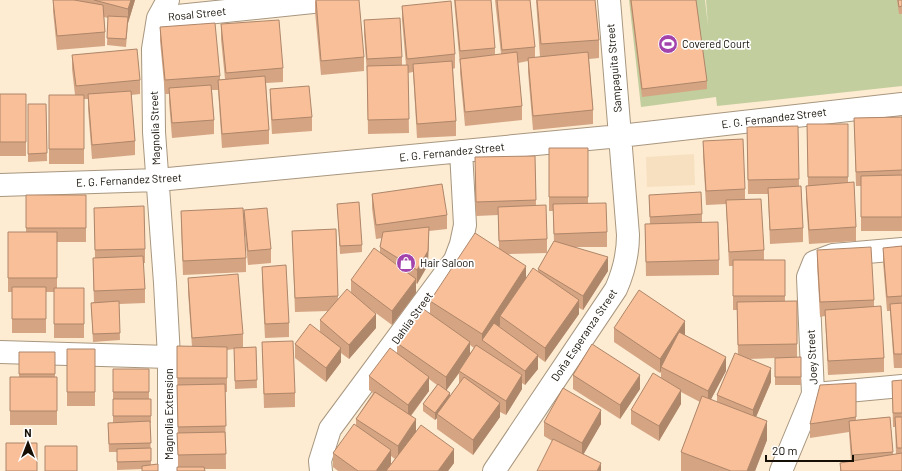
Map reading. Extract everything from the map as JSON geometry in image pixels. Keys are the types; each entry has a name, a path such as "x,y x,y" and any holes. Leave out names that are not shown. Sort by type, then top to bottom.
{"street":[{"name":"Rosal Street","path":"163,9 332,0"},
{"name":"Sampaguita Street","path":"609,0 620,136"},
{"name":"Magnolia Street","path":"163,9 153,49 154,132 166,283 169,357"},
{"name":"E. G. Fernandez Street","path":"0,185 158,180 620,136 902,104"},
{"name":"Doña Esperanza Street","path":"494,471 616,289 624,272 628,249 628,234 620,136"},
{"name":"Dahlia Street","path":"321,471 320,461 330,430 455,260 461,244 465,225 461,152"},
{"name":"Joey Street","path":"781,471 813,394 808,278 814,262 833,255 902,249"},
{"path":"0,352 169,357"},
{"name":"Magnolia Extension","path":"169,357 169,471"},
{"path":"813,394 902,386"}],"shaded area":[{"path":"694,154 695,185 647,187 646,157"}],"green space":[{"path":"629,0 705,0 708,26 706,0 902,0 902,86 717,106 716,97 641,107"}],"building":[{"path":"53,0 74,0 103,5 105,32 57,36"},
{"path":"94,0 131,0 128,9"},
{"path":"316,0 359,0 364,57 321,61"},
{"path":"455,0 491,0 495,48 460,51"},
{"path":"497,0 530,0 535,47 502,50"},
{"path":"537,0 595,0 599,40 541,44"},
{"name":"Covered Court","path":"631,0 696,0 707,81 642,89"},
{"path":"898,0 902,0 902,6 899,7"},
{"path":"451,1 455,54 407,59 402,6"},
{"path":"108,16 128,17 126,39 107,38"},
{"path":"400,18 402,57 367,59 364,20"},
{"path":"279,20 283,68 226,73 221,24"},
{"path":"215,23 220,76 165,80 160,27"},
{"path":"137,49 140,80 76,86 72,55"},
{"path":"517,52 522,106 465,112 460,59"},
{"path":"588,52 593,110 533,116 528,58"},
{"path":"452,61 456,121 417,124 413,64"},
{"path":"408,65 409,119 368,120 367,66"},
{"path":"265,76 269,130 222,134 218,80"},
{"path":"211,85 214,120 172,123 169,88"},
{"path":"309,86 312,117 272,120 270,89"},
{"path":"131,91 135,141 92,145 88,94"},
{"path":"0,94 26,94 26,142 0,142"},
{"path":"49,95 84,95 84,149 49,149"},
{"path":"28,104 46,104 47,153 28,154"},
{"path":"902,117 902,170 856,172 854,118"},
{"path":"807,124 848,124 848,177 808,177"},
{"path":"798,126 799,179 748,180 747,127"},
{"path":"743,139 745,189 706,191 703,141"},
{"path":"549,148 588,148 588,197 549,197"},
{"path":"535,156 536,200 476,202 475,157"},
{"path":"902,175 902,217 861,217 861,176"},
{"path":"854,182 856,227 809,230 806,186"},
{"path":"442,184 447,215 376,225 372,194"},
{"path":"801,186 803,228 770,230 768,188"},
{"path":"701,192 702,214 650,217 649,195"},
{"path":"26,195 86,195 86,228 26,228"},
{"path":"761,199 764,250 729,252 726,200"},
{"path":"359,202 362,245 340,246 337,204"},
{"path":"606,203 607,232 554,234 553,204"},
{"path":"546,205 547,239 499,241 498,207"},
{"path":"144,206 145,249 95,250 94,208"},
{"path":"243,208 246,258 183,261 181,211"},
{"path":"267,208 271,249 248,251 244,210"},
{"path":"718,222 719,260 646,262 645,224"},
{"path":"429,227 428,251 417,270 380,247 383,232"},
{"path":"336,229 338,296 295,298 292,231"},
{"path":"8,232 57,232 57,278 8,278"},
{"path":"475,233 526,266 482,334 430,301"},
{"path":"554,241 608,257 583,296 538,269"},
{"path":"902,246 902,296 887,297 883,248"},
{"path":"871,247 874,300 820,302 817,250"},
{"path":"374,248 416,279 392,311 351,280"},
{"path":"143,256 145,289 94,291 93,258"},
{"path":"733,260 785,260 785,296 733,296"},
{"path":"286,265 289,323 265,324 262,267"},
{"path":"533,268 579,300 545,348 500,316"},
{"path":"238,274 243,334 192,338 188,278"},
{"path":"12,287 46,287 46,319 12,319"},
{"path":"54,288 84,288 84,324 54,324"},
{"path":"347,289 376,314 349,345 320,320"},
{"path":"639,290 685,321 660,359 614,328"},
{"path":"119,301 120,333 93,334 91,303"},
{"path":"797,301 797,344 738,345 737,302"},
{"path":"902,303 902,354 894,354 890,304"},
{"path":"881,306 884,358 828,361 825,310"},
{"path":"422,308 470,342 446,377 397,343"},
{"path":"494,323 538,355 525,371 482,340"},
{"path":"310,324 341,348 326,368 295,344"},
{"path":"679,332 726,357 708,391 661,367"},
{"path":"293,341 295,393 264,394 262,342"},
{"path":"592,344 640,375 620,405 573,375"},
{"path":"476,345 522,375 506,401 459,371"},
{"path":"177,346 227,347 227,378 177,378"},
{"path":"256,347 257,380 235,381 234,348"},
{"path":"390,348 429,377 408,405 369,376"},
{"path":"67,349 95,349 95,392 67,392"},
{"path":"19,352 55,352 55,374 19,374"},
{"path":"735,353 771,368 753,410 717,395"},
{"path":"801,357 801,377 775,377 775,358"},
{"path":"113,369 149,369 149,392 113,392"},
{"path":"653,373 681,390 659,426 631,410"},
{"path":"10,377 57,377 57,411 10,411"},
{"path":"464,377 500,403 473,440 437,414"},
{"path":"902,380 902,413 893,413 892,381"},
{"path":"856,383 856,417 810,424 820,385"},
{"path":"225,384 226,426 178,427 177,385"},
{"path":"438,384 450,393 435,413 423,404"},
{"path":"563,388 601,410 582,443 544,422"},
{"path":"375,392 416,419 398,446 356,419"},
{"path":"702,396 767,421 747,471 731,471 681,452"},
{"path":"113,399 151,399 151,416 113,416"},
{"path":"890,417 893,452 852,455 849,421"},
{"path":"895,417 902,417 902,448 897,448"},
{"path":"150,421 151,443 109,444 108,423"},
{"path":"354,424 391,450 376,471 358,471 333,453"},
{"path":"421,425 454,449 438,471 386,471"},
{"path":"225,432 226,454 178,455 177,433"},
{"path":"553,439 601,463 597,471 537,471"},
{"path":"6,443 37,443 37,471 6,471"},
{"path":"45,446 77,446 77,471 45,471"},
{"path":"151,448 151,461 117,462 117,449"},
{"path":"902,453 902,471 841,471 840,463"},
{"path":"158,464 158,471 142,471 142,466"},
{"path":"177,467 204,467 205,471 177,471"}],"place":[{"name":"Covered Court","path":"668,44"},
{"name":"Hair Saloon","path":"406,263"}]}
